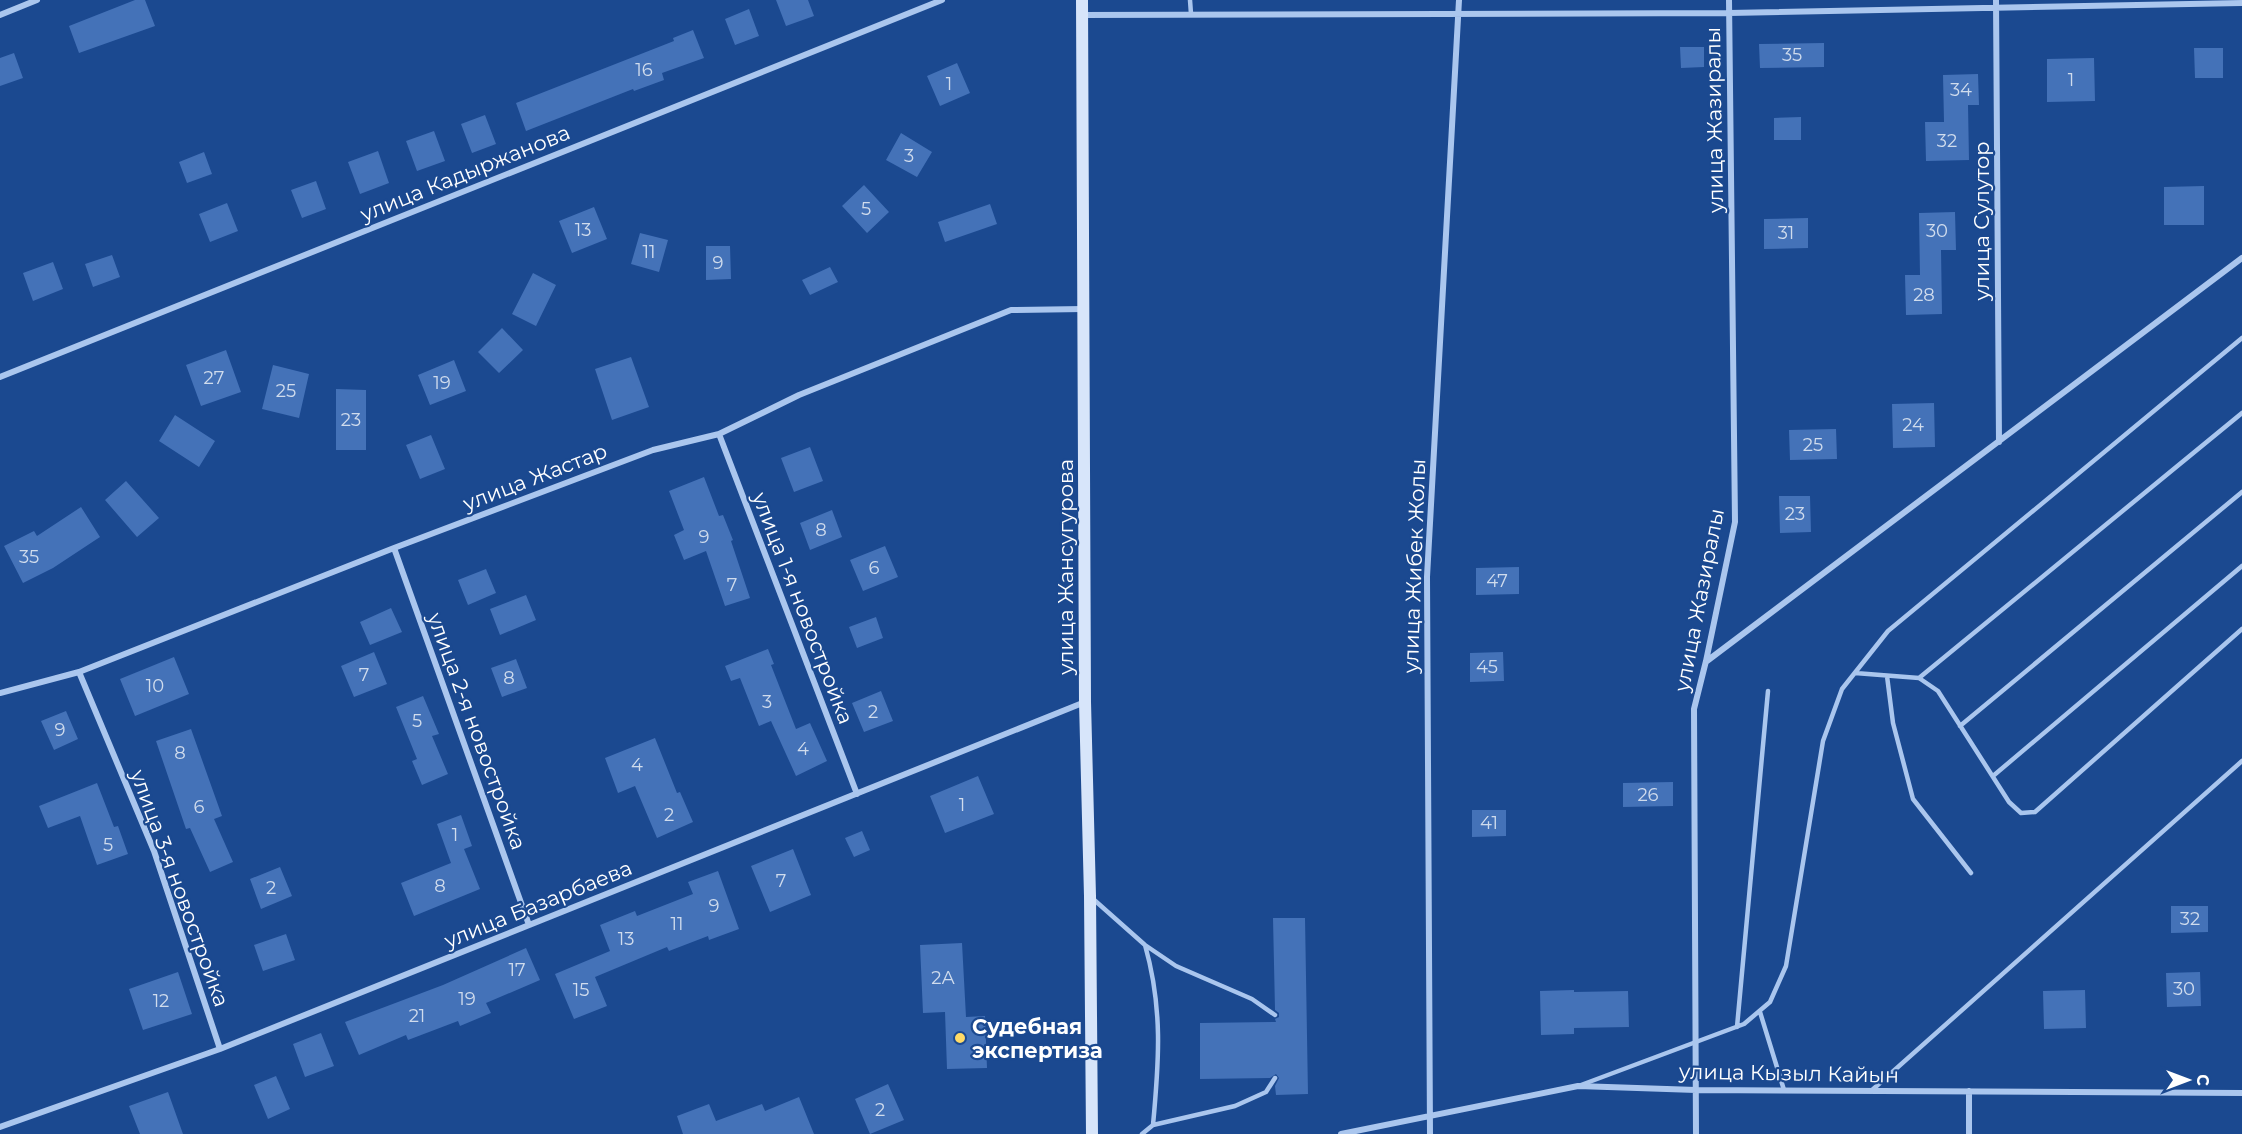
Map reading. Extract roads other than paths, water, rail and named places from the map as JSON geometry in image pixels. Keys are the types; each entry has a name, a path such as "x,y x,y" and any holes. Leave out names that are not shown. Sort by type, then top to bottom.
{"main road":[{"name":"улица Жансугурова","path":"1082,0 1085,702 1090,896 1092,1134"}],"street":[{"path":"0,15 37,0"},
{"name":"улица Кадыржанова","path":"0,377 942,0"},
{"name":"улица Жибек Жолы","path":"1430,1134 1427,577 1459,0"},
{"name":"улица Жазиралы","path":"1696,1134 1694,709 1735,522 1729,0"},
{"path":"1082,15 1729,13 1996,4 2242,3"},
{"name":"улица Сулутор","path":"1996,4 1999,442"},
{"path":"1706,661 2242,258"},
{"name":"улица Жастар","path":"0,693 80,672 394,548 653,450 719,434 799,395 1011,310 1083,309"},
{"name":"улица 1-я новостройка","path":"719,434 857,794"},
{"name":"улица 2-я новостройка","path":"394,548 529,925"},
{"name":"улица 3-я новостройка","path":"80,672 154,851 220,1049"},
{"name":"улица Базарбаева","path":"0,1127 220,1049 1085,702"},
{"name":"улица Кызыл Кайын","path":"1341,1134 1430,1114 1578,1086 1696,1090 2242,1093"},
{"path":"1969,1091 1969,1134"}],"lane":[{"path":"1190,0 1191,14"},
{"path":"1578,1086 1744,1024 1770,1002 1785,966 1823,741 1842,689 1888,632 2242,338"},
{"path":"1919,678 2242,413"},
{"path":"1960,726 2242,492"},
{"path":"1993,776 2242,566"},
{"path":"1855,673 1919,678 1938,691 2009,802 2021,813 2035,812 2242,629"},
{"path":"1887,676 1893,723 1913,799 1971,873"},
{"path":"1737,1027 1768,691"},
{"path":"1871,1091 2242,761"},
{"path":"1090,896 1145,945 1176,966 1252,999 1275,1015"},
{"path":"1145,945 1154,978 1159,1027 1154,1125"},
{"path":"1760,1012 1784,1090"},
{"path":"1142,1134 1154,1125 1235,1106 1266,1092 1275,1078"}],"place":[{"name":"Судебная экспертиза","path":"960,1038"}]}
